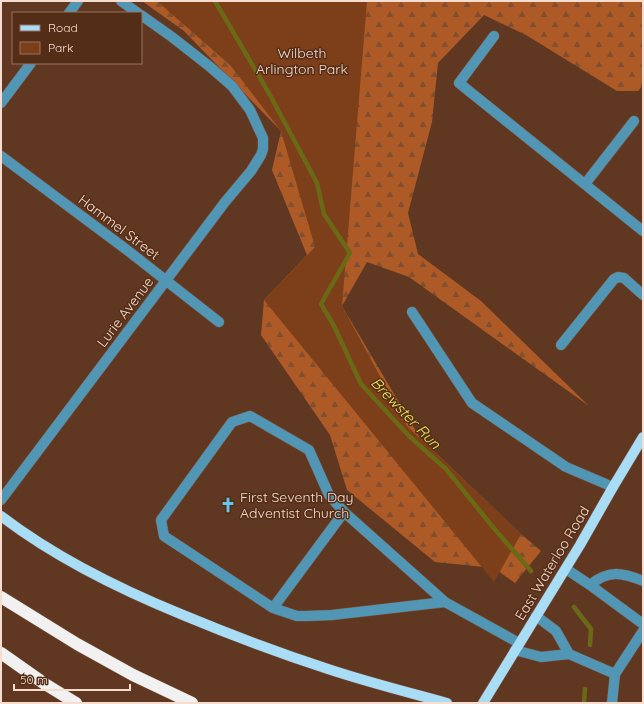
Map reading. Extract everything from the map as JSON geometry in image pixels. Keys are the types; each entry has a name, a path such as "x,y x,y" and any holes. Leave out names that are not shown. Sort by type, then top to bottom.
{"highway":[{"path":"1,597 77,644 126,672 192,703"},
{"path":"1,653 45,684 76,703"}],"main road":[{"name":"East Waterloo Road","path":"483,703 566,569 613,487 640,450 643,437"},
{"path":"1,516 54,552 150,602 239,638 322,667 447,703"}],"street":[{"path":"70,12 78,1"},
{"path":"121,1 137,12"},
{"name":"Lurie Avenue","path":"1,500 225,202 251,171 263,149 263,138 250,110 232,86 179,42 142,16"},
{"path":"494,36 459,83 643,231"},
{"path":"1,103 30,64"},
{"path":"584,184 634,121"},
{"name":"Hammel Street","path":"1,156 219,322"},
{"path":"561,345 614,279 618,277 624,278 643,295"},
{"path":"412,312 472,403 566,468 613,487"},
{"path":"445,602 296,616 273,608 164,536 161,520 232,422 250,416 310,450 329,495 344,512 445,602 517,647 541,657 568,654 615,674"},
{"path":"273,608 344,512"},
{"path":"566,569 643,624"},
{"path":"590,585 598,578 608,573 624,575 643,581"},
{"path":"536,616 556,631 568,654"},
{"path":"612,703 615,674 643,631"}],"green space":[{"path":"142,1 643,1 643,85 638,91 617,91 526,35 484,15 438,63 432,122 408,213 418,254 481,301 589,406 409,277 367,262 342,306 420,438 521,534 541,551 515,583 494,568 435,562 347,490 330,435 261,335 264,300 307,255 272,170 281,131 184,31"},
{"name":"Wilbeth Arlington Park","path":"157,1 367,1 342,306 407,426 521,534 494,582 264,300 315,247 281,131 231,66"}],"waterway":[{"name":"Brewster Run","path":"215,1 270,95 317,183 324,214 350,253 321,304 334,326 361,384 409,436 446,469 531,571"},
{"name":"Brewster Run","path":"574,607 591,629 590,645"},
{"name":"Brewster Run","path":"584,703 585,689"}],"place":[{"name":"First Seventh Day Adventist Church","path":"228,505"}]}
